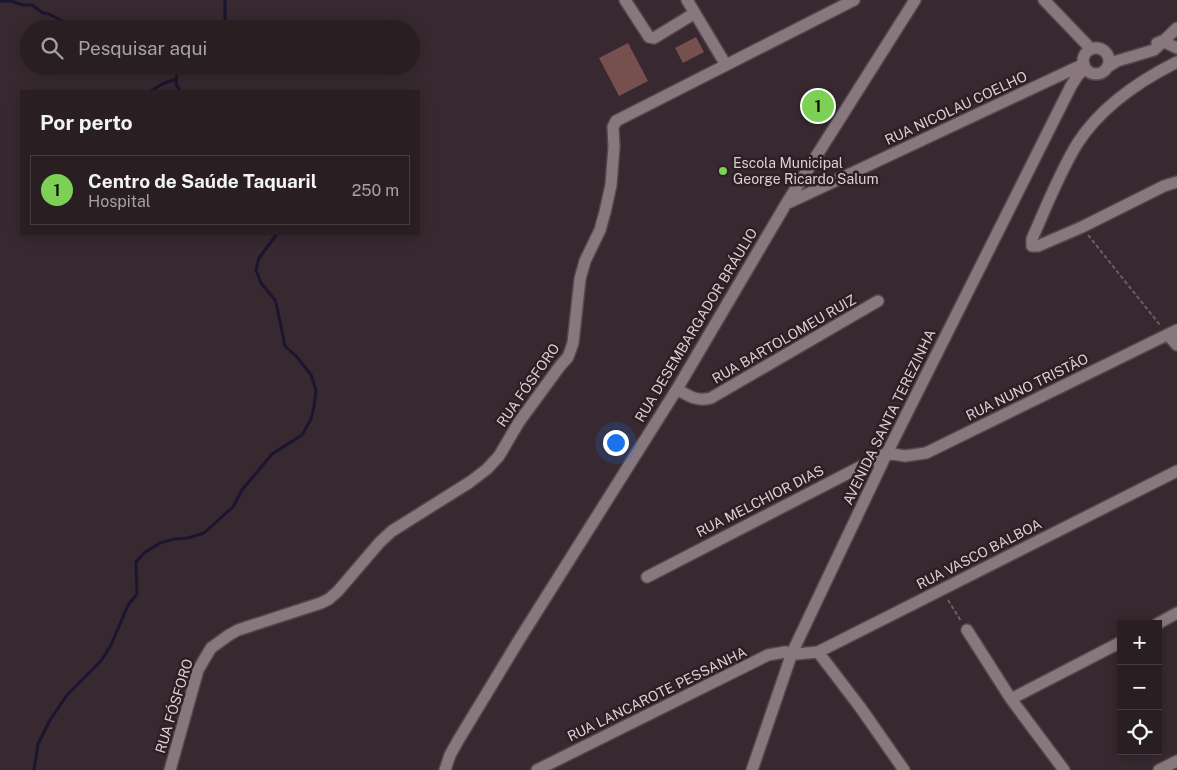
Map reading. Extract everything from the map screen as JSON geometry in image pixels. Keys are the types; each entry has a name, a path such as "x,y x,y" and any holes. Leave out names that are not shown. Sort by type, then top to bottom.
{"street":[{"path":"625,0 649,37 654,38 695,13"},
{"path":"687,0 726,66"},
{"name":"RUA FÓSFORO","path":"170,770 198,670 211,648 238,630 329,599 392,531 470,482 499,456 519,422 568,357 571,351 584,261 600,230 606,212 611,185 614,147 613,127 616,121 854,0"},
{"name":"RUA DESEMBARGADOR BRÁULIO","path":"445,770 458,738 677,389 786,204 915,0"},
{"path":"1044,0 1091,49"},
{"path":"1154,50 1177,28"},
{"path":"1108,61 1162,41 1177,48"},
{"path":"1101,48 1106,51 1108,61 1107,68 1099,74 1087,68 1084,55 1091,49 1101,48"},
{"path":"1108,61 1117,62 1154,50 1177,48"},
{"path":"1177,62 1154,74 1125,94 1098,117 1077,144 1057,182 1032,238 1032,246 1038,246 1082,227 1164,186 1177,182"},
{"name":"RUA NICOLAU COELHO","path":"786,204 1087,68"},
{"name":"AVENIDA SANTA TEREZINHA","path":"752,770 792,653 887,452 1071,86 1078,75 1087,68"},
{"name":"RUA BARTOLOMEU RUIZ","path":"677,389 700,400 712,398 878,301"},
{"path":"1173,332 1177,345"},
{"name":"RUA NUNO TRISTÃO","path":"887,452 905,456 926,452 1173,332"},
{"name":"RUA MELCHIOR DIAS","path":"647,577 887,452"},
{"name":"RUA VASCO BALBOA","path":"792,653 818,652 1177,472"},
{"path":"1162,621 1177,613"},
{"path":"966,630 1064,770"},
{"path":"1012,698 1117,644"},
{"name":"RUA LANCAROTE PESSANHA","path":"537,770 768,655 785,652 792,653"},
{"path":"818,652 860,707 900,768"},
{"path":"1159,770 1177,761"}],"path":[{"path":"1082,227 1173,332"},
{"path":"941,589 966,630"}],"building":[{"path":"696,37 704,52 683,63 675,48"},
{"path":"628,43 648,81 619,96 599,58"}],"waterway":[{"path":"225,0 225,20"},
{"path":"0,1 32,5 43,13 60,20"},
{"path":"177,75 176,84 179,90"},
{"path":"153,90 176,79"},
{"path":"34,770 38,744 50,720 67,695 101,661 111,645 128,605 137,594 136,562 144,553 160,543 204,533 233,507 242,490 272,454 302,435 311,419 316,390 311,375 297,357 285,346 275,300 261,283 256,270 259,258 276,235"}],"place":[{"name":"Centro de Saúde Taquaril","path":"818,106"},
{"name":"Escola Municipal George Ricardo Salum","path":"723,171"}]}
